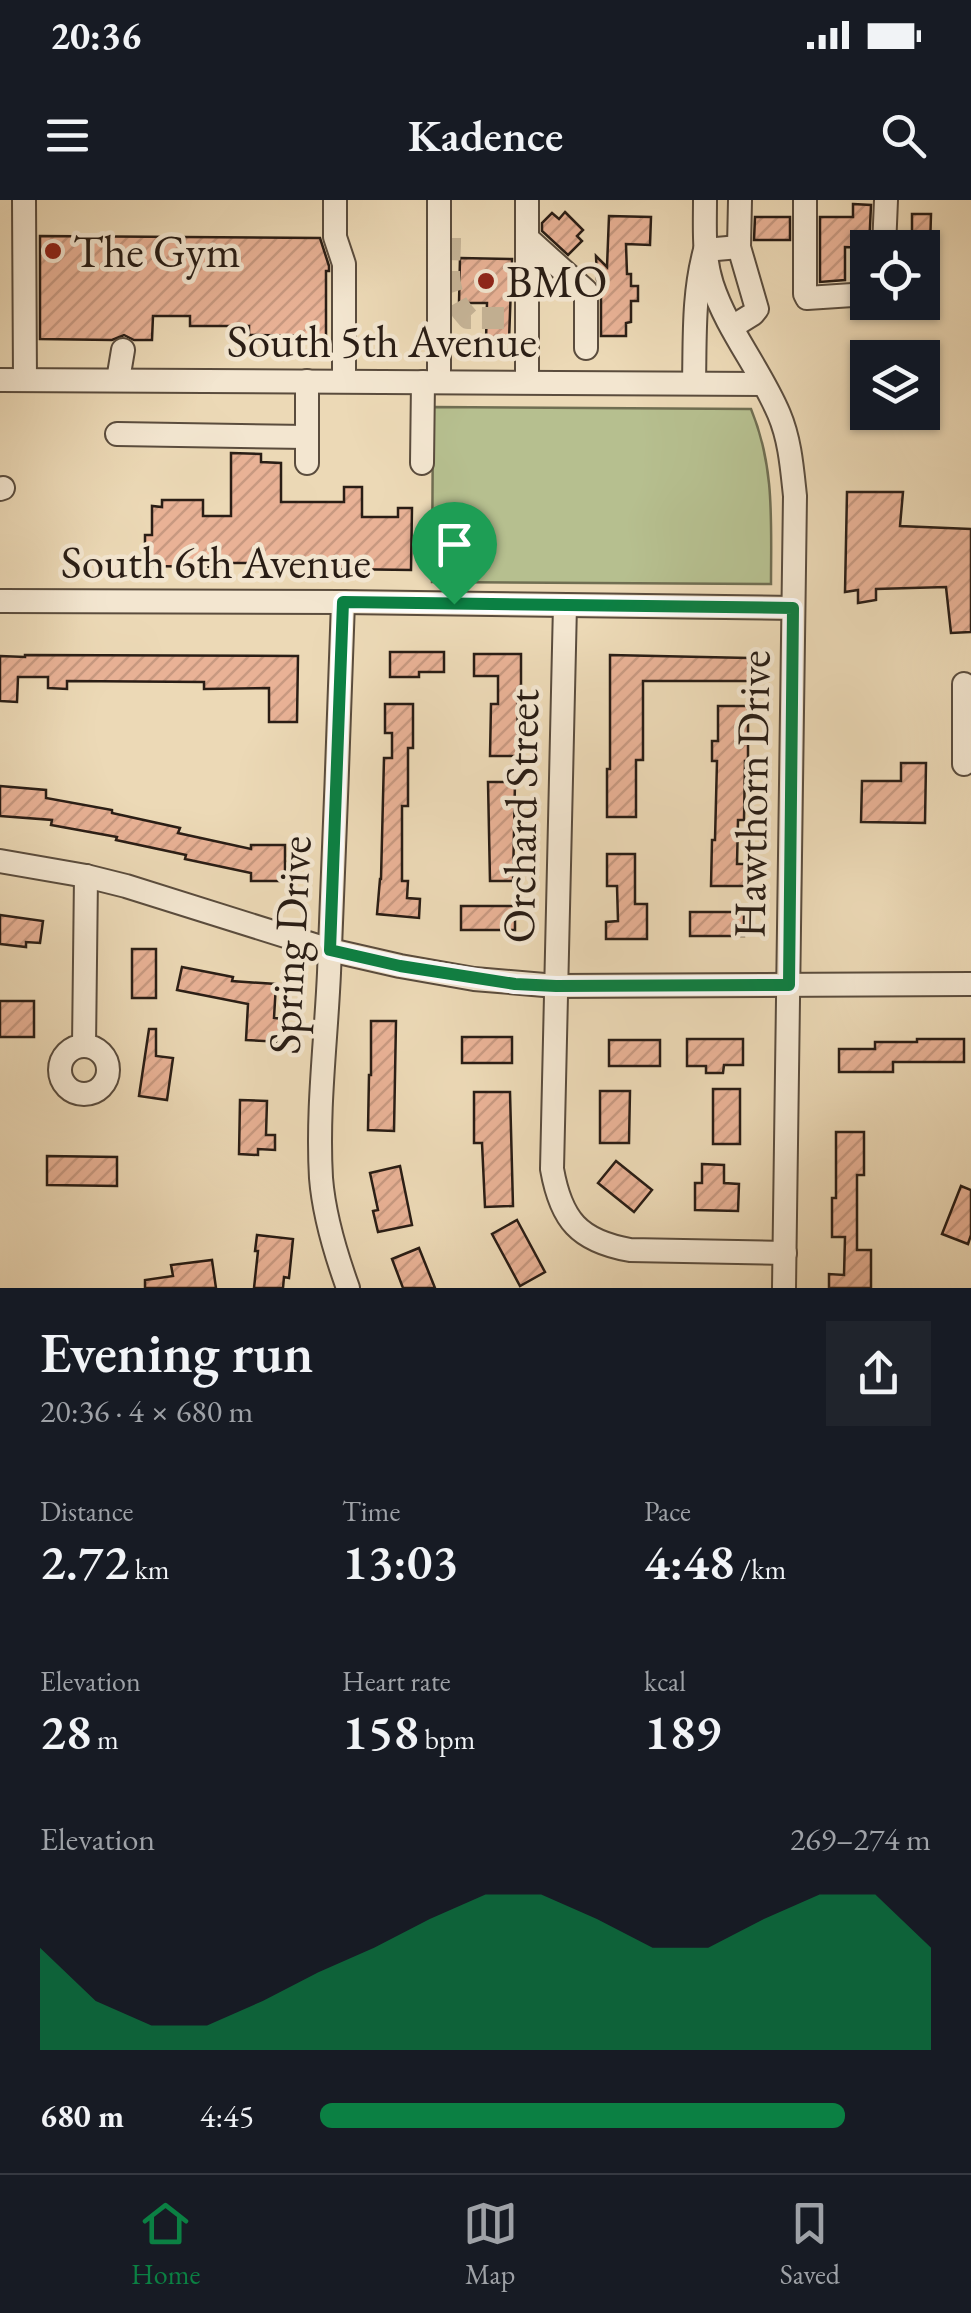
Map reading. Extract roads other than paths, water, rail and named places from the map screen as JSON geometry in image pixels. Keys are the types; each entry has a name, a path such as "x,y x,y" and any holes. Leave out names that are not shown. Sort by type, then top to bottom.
{"street":[{"path":"24,200 24,380"},
{"path":"335,200 335,237 344,264 344,381"},
{"path":"422,463 431,382 440,200"},
{"path":"527,200 518,318 527,382"},
{"name":"Hawthorn Drive","path":"705,200 705,250 711,282 780,416 792,463 795,496 784,1288"},
{"path":"732,327 757,308 739,247 740,200"},
{"path":"804,200 805,294 807,298 850,295"},
{"path":"885,230 886,200"},
{"path":"527,238 586,291 586,348"},
{"path":"694,383 699,273 705,250 739,247"},
{"path":"118,380 123,350"},
{"name":"South 5th Avenue","path":"0,380 764,384"},
{"path":"307,381 307,462"},
{"path":"117,434 307,437"},
{"name":"South 6th Avenue","path":"0,602 793,608"},
{"name":"Spring Drive","path":"343,602 320,1134 321,1180 332,1241 348,1288"},
{"name":"Orchard Street","path":"564,606 552,1169 557,1199 570,1221 587,1236 608,1246 630,1250 785,1254"},
{"path":"964,684 964,764"},
{"path":"0,861 86,876 166,897 330,950 474,979 556,986 971,984"},
{"path":"84,1046 86,876"}],"tunnel":[{"path":"450,238 451,290 460,308 468,318 509,318"}],"place":[{"name":"The Gym","path":"53,251"},
{"name":"BMO","path":"486,281"}]}
